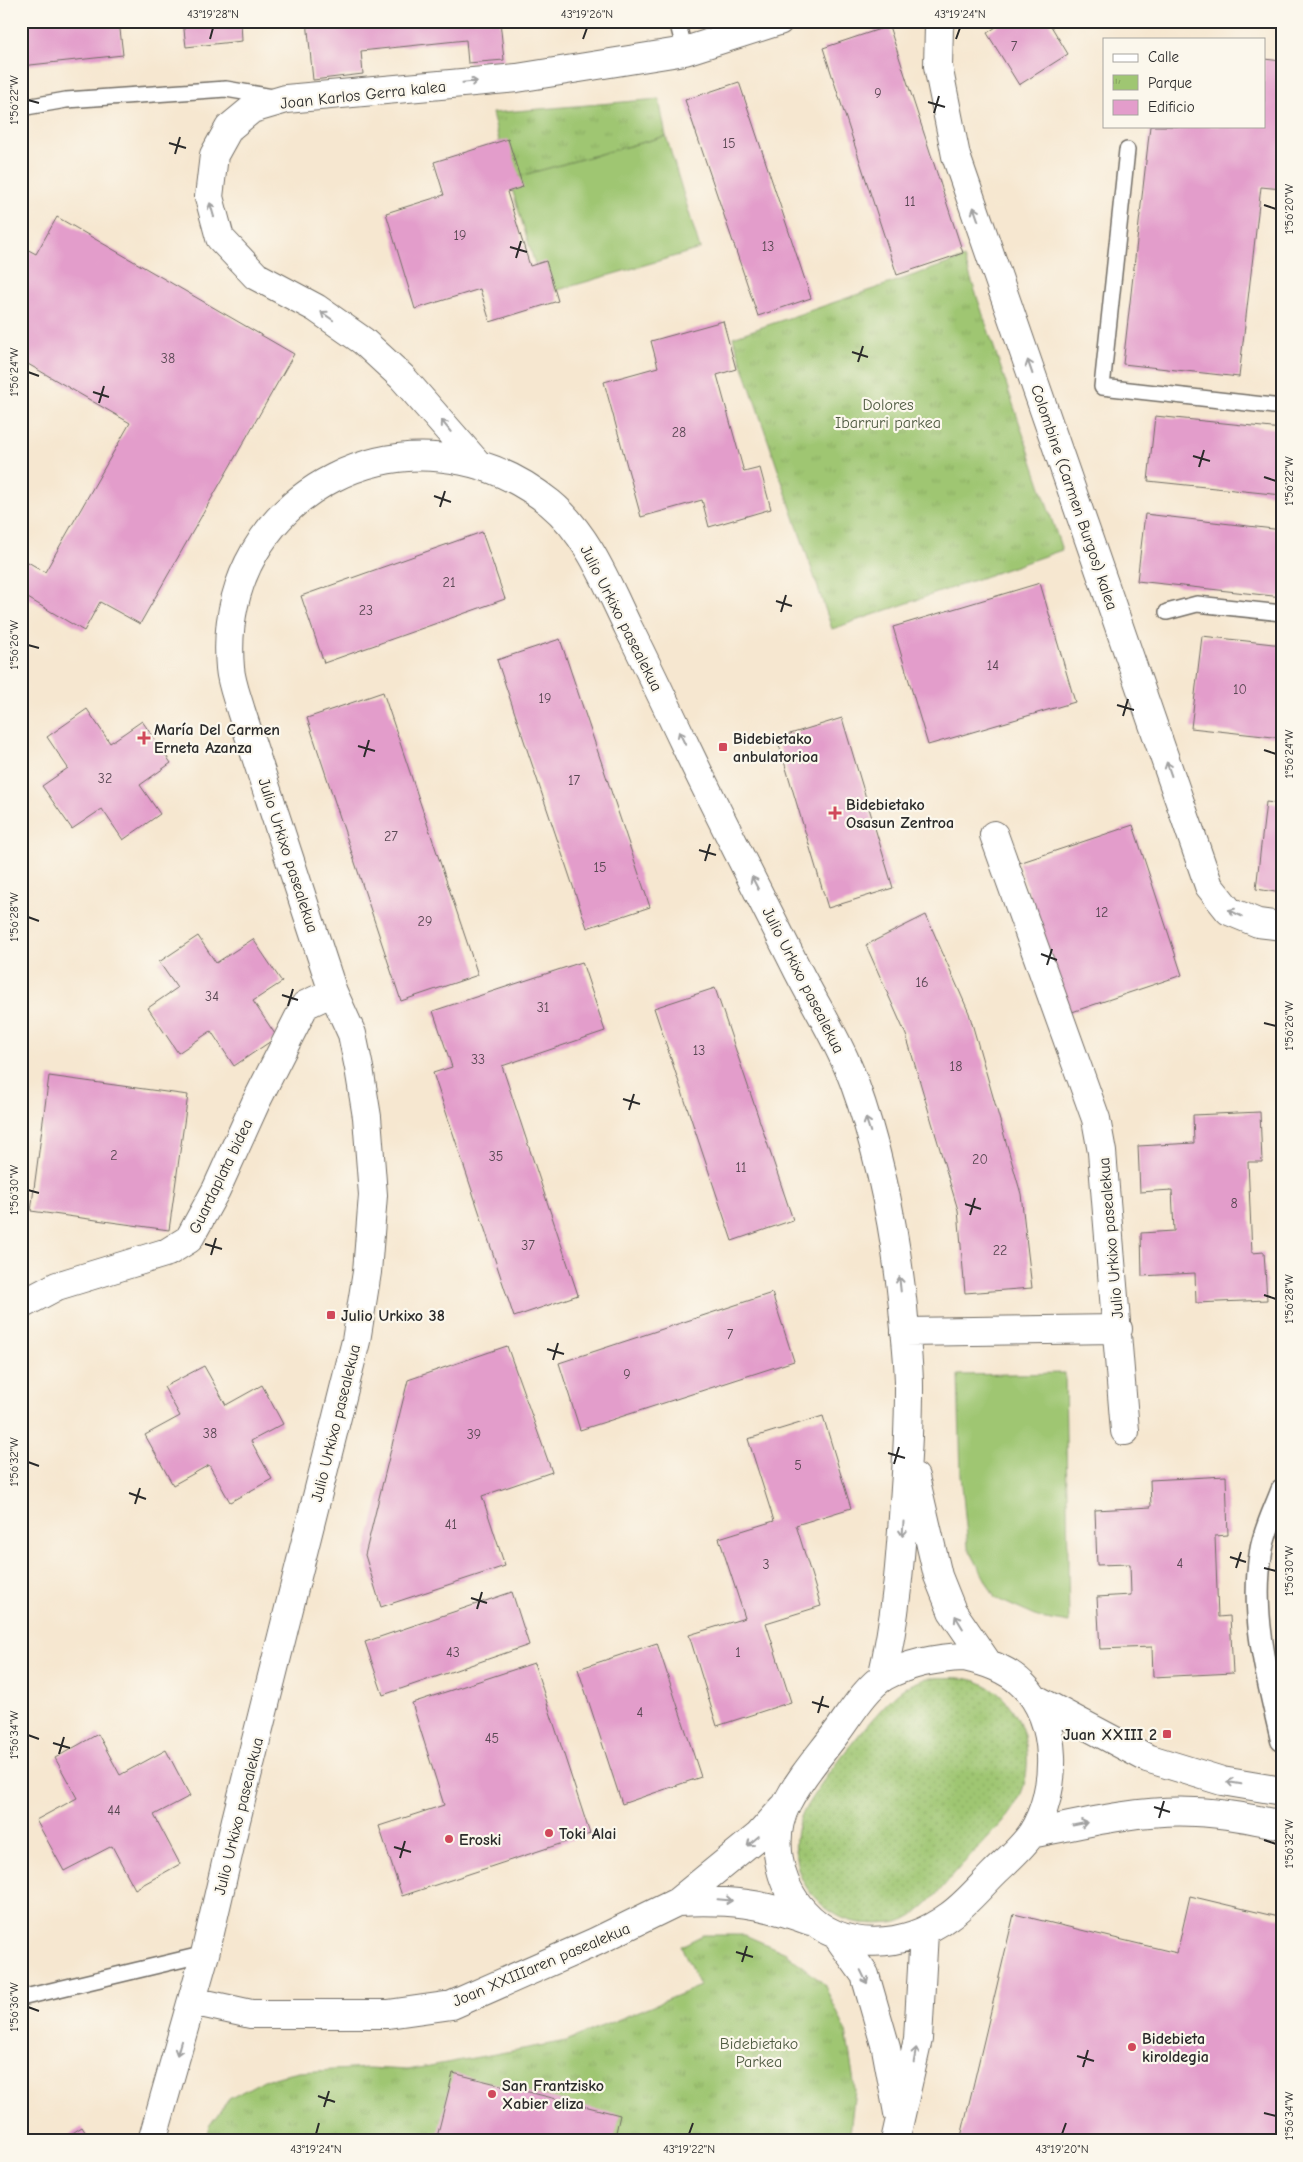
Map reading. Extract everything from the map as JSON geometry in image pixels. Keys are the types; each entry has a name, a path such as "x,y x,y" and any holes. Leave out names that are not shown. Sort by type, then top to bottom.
{"street":[{"name":"Joan Karlos Gerra kalea","path":"477,463 402,377 363,341 316,308 256,276 220,238 209,197 214,155 229,128 252,109 286,99 517,78 685,51 779,21"},
{"name":"Colombine (Carmen Burgos) kalea","path":"941,21 939,26 938,66 956,156 1209,886 1229,911 1258,923 1282,926"},
{"name":"Julio Urkixo pasealekua","path":"152,2141 205,1954 236,1820 356,1342 367,1272 373,1195 367,1117 352,1034 333,992 240,711 230,671 230,628 239,589 256,551 275,521 300,498 335,476 367,463 406,457 444,457 477,463 528,486 554,506 574,527 600,569 713,802 838,1049 858,1093 885,1184 895,1236 910,1382 908,1445 894,1627 882,1678"},
{"name":"Julio Urkixo pasealekua","path":"994,835 1096,1119 1102,1152 1125,1431"},
{"name":"Guardaplata bidea","path":"21,1305 57,1286 168,1252 189,1239 216,1190 256,1102 305,1006 333,992"},
{"name":"Julio Urkixo pasealekua","path":"905,1332 1118,1329"},
{"name":"Julio Urkixo pasealekua","path":"908,1445 938,1576 952,1611 986,1662"},
{"path":"1282,1491 1261,1550 1256,1587 1259,1628 1282,1740"},
{"path":"1036,1699 1048,1732 1052,1768 1046,1801 1032,1834 950,1916 924,1932 895,1941 864,1942 837,1936 812,1922 790,1897 779,1866 778,1834 786,1805 797,1786 860,1701 882,1678 909,1665 939,1658 964,1657 986,1662 1004,1671 1022,1684 1036,1699 1147,1758 1222,1781 1282,1792"},
{"name":"Joan XXIIIaren pasealekua","path":"192,2001 251,2014 388,2014 452,2005 612,1934 677,1902 759,1836 786,1805"},
{"path":"1032,1834 1099,1821 1162,1813 1194,1812 1234,1815 1282,1825"},
{"name":"Joan XXIIIaren pasealekua","path":"677,1902 716,1899 753,1903 777,1908 812,1922"},
{"path":"897,2130 911,2077 918,2039 924,1932"},
{"path":"837,1936 865,1975 877,2012 897,2130"}],"lane":[{"path":"677,21 685,51"},
{"path":"21,108 66,100 226,90 286,99"},
{"path":"1127,150 1102,387 1282,407"},
{"path":"1167,612 1197,604 1282,613"},
{"path":"21,1998 205,1954"}],"green space":[{"path":"659,99 666,136 509,179 492,113"},
{"path":"666,136 700,249 544,294 509,179"},
{"name":"Dolores Ibarruri parkea","path":"964,258 1062,550 832,629 733,337"},
{"path":"1065,1373 1069,1623 1040,1618 995,1598 968,1547 961,1475 958,1375"},
{"path":"927,1678 970,1679 992,1689 1005,1700 1015,1714 1022,1730 1026,1747 1027,1765 1025,1782 1014,1808 1007,1817 935,1896 914,1915 896,1922 884,1924 861,1923 848,1920 836,1915 825,1907 815,1898 803,1882 797,1865 795,1845 798,1825 813,1796 859,1734 903,1689"},
{"name":"Bidebietako Parkea","path":"703,1935 745,1935 786,1953 824,1984 846,2031 855,2089 849,2141 205,2141 209,2126 229,2099 264,2080 299,2072 368,2068 408,2070 566,2041 700,1986 681,1946"}],"building":[{"path":"21,21 119,21 123,55 21,66"},
{"path":"183,21 241,21 242,41 186,47"},
{"path":"307,21 500,21 504,60 468,63 466,40 361,51 363,74 313,80"},
{"path":"1005,21 1048,21 1068,54 1019,85 987,33"},
{"path":"889,26 963,253 897,275 823,48"},
{"path":"1266,59 1282,61 1282,189 1261,187 1239,377 1123,364 1150,128 1266,128"},
{"path":"739,82 811,298 758,316 685,100"},
{"path":"508,139 523,187 507,192 530,266 546,261 558,301 490,322 480,289 415,309 386,213 444,195 434,162"},
{"path":"57,217 294,354 140,624 100,602 84,631 21,594 21,558 45,572 130,423 21,360 21,246 36,254"},
{"path":"723,321 736,369 717,375 744,472 760,468 771,509 709,527 702,500 641,517 604,382 658,367 651,341"},
{"path":"1155,416 1282,429 1282,495 1148,481"},
{"path":"1145,514 1282,530 1282,597 1137,581"},
{"path":"482,532 505,599 324,663 301,596"},
{"path":"1040,583 1075,702 928,745 893,627"},
{"path":"1202,636 1282,645 1282,738 1191,728"},
{"path":"560,639 650,907 587,928 497,660"},
{"path":"383,692 478,975 401,1001 307,718"},
{"path":"87,709 110,743 142,721 171,763 140,785 160,814 123,840 102,809 72,829 42,786 68,768 47,737"},
{"name":"Bidebietako Osasun Zentroa","path":"842,718 893,888 828,908 777,738"},
{"path":"1266,802 1282,804 1282,893 1256,889"},
{"path":"1133,825 1182,975 1069,1013 1019,863"},
{"path":"926,915 969,1013 1021,1194 1032,1288 965,1293 958,1210 906,1035 866,945"},
{"path":"198,936 216,963 253,939 282,982 253,1001 277,1037 234,1066 211,1031 178,1053 148,1008 177,988 159,962"},
{"path":"582,962 605,1031 502,1066 578,1295 514,1317 433,1073 452,1067 433,1011"},
{"path":"715,988 793,1220 732,1241 654,1008"},
{"path":"49,1076 188,1095 169,1230 31,1211"},
{"path":"1260,1112 1262,1162 1248,1162 1252,1253 1264,1252 1267,1300 1196,1303 1195,1273 1142,1276 1141,1233 1174,1231 1172,1190 1140,1192 1138,1146 1194,1143 1193,1115"},
{"path":"772,1293 794,1361 580,1430 559,1363"},
{"path":"507,1346 552,1472 482,1496 505,1566 381,1607 365,1555 408,1380"},
{"path":"204,1366 226,1405 262,1385 283,1424 251,1441 272,1479 230,1502 209,1465 173,1485 145,1435 180,1416 164,1387"},
{"path":"823,1416 851,1508 796,1525 821,1606 766,1623 791,1702 717,1726 689,1635 745,1618 719,1538 774,1521 748,1439"},
{"path":"1226,1476 1228,1535 1215,1536 1218,1617 1230,1616 1233,1673 1153,1677 1152,1647 1100,1649 1097,1597 1131,1595 1130,1564 1097,1565 1095,1510 1151,1507 1150,1480"},
{"path":"512,1592 529,1645 383,1695 365,1642"},
{"path":"657,1643 701,1777 622,1804 578,1669"},
{"path":"534,1663 590,1834 402,1896 379,1826 444,1805 412,1703"},
{"path":"98,1734 120,1775 166,1750 190,1796 154,1815 180,1864 135,1889 112,1846 64,1871 36,1820 77,1798 55,1758"},
{"name":"Bidebieta kiroldegia","path":"1190,1896 1282,1918 1282,2141 960,2141 1014,1914 1177,1953"},
{"name":"San Frantzisko Xabier eliza","path":"453,2073 620,2115 614,2141 436,2141"},
{"path":"21,2124 32,2141 21,2141"},
{"path":"82,2127 91,2141 60,2141"}],"place":[{"name":"María Del Carmen Erneta Azanza","path":"144,738"},
{"name":"Bidebietako anbulatorioa","path":"723,747"},
{"name":"Bidebietako Osasun Zentroa","path":"835,813"},
{"name":"Julio Urkixo 38","path":"331,1315"},
{"name":"Juan XXIII 2","path":"1167,1734"},
{"name":"Toki Alai","path":"549,1833"},
{"name":"Eroski","path":"449,1839"},
{"name":"Bidebieta kiroldegia","path":"1132,2047"},
{"name":"San Frantzisko Xabier eliza","path":"492,2094"}]}
